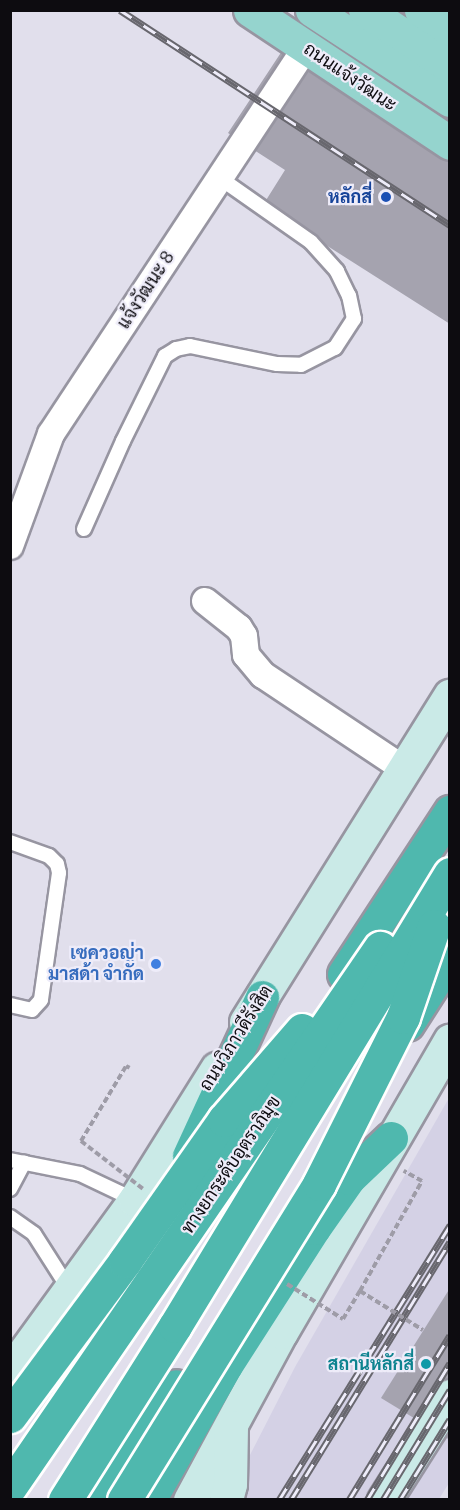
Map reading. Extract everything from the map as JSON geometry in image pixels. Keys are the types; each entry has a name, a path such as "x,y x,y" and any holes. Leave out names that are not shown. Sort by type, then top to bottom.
{"highway":[{"path":"10,1485 450,812"},
{"name":"ทางยกระดับอุตราภิมุข","path":"10,1485 412,903 450,843"},
{"name":"ทางยกระดับอุตราภิมุข","path":"65,1500 175,1326 450,874"},
{"path":"124,1500 319,1184 403,1017 450,881"},
{"path":"10,1416 125,1261 224,1120 412,903"},
{"path":"103,1500 450,957"},
{"path":"97,1354 262,997"},
{"path":"149,1500 226,1365 314,1227 349,1178 391,1138"},
{"path":"207,1338 314,1227"}],"main road":[{"name":"ถนนแจ้งวัฒนะ","path":"250,10 450,143"},
{"name":"ถนนแจ้งวัฒนะ","path":"312,10 450,100"},
{"path":"365,10 450,66"},
{"path":"421,10 450,29"},
{"name":"ถนนวิภาวดีรังสิต","path":"10,1372 135,1200 450,695"},
{"path":"190,1500 231,1422 391,1138 450,1040"},
{"path":"384,1500 450,1396"},
{"path":"226,1500 231,1472 231,1422"},
{"path":"373,1500 410,1459"}],"street":[{"name":"แจ้งวัฒนะ 8","path":"10,546 51,434 306,48"},
{"path":"205,602 239,628 244,636 246,655 263,675 404,769"}],"lane":[{"path":"84,529 165,356 176,349 190,346 277,364 301,365 335,348 354,319 349,296 337,271 311,242 220,178"},
{"path":"10,842 49,856 57,864 59,873 40,1000 32,1010 10,1005"},
{"path":"10,1189 17,1161 80,1174 135,1200"},
{"path":"10,1217 34,1234 70,1291"}],"path":[{"path":"81,1141 126,1066 130,1068"},
{"path":"360,1291 422,1181"}],"shaded area":[{"path":"449,1098 449,1483 439,1499 227,1500 295,1367"}],"building":[{"name":"หลักสี่","path":"282,51 450,158 450,324 263,205 285,170 228,133"},
{"name":"สถานีหลักสี่","path":"450,1288 450,1440 381,1398"}],"railway":[{"path":"120,10 450,225"},
{"path":"279,1500 450,1225"},
{"path":"291,1500 450,1242"},
{"path":"349,1500 450,1335"},
{"path":"367,1500 450,1363"},
{"path":"383,1500 450,1390"},
{"path":"400,1500 450,1419"}],"place":[{"name":"หลักสี่","path":"386,197"},
{"name":"เซควอญ่า มาสด้า จำกัด","path":"156,964"},
{"name":"สถานีหลักสี่","path":"426,1364"}]}
